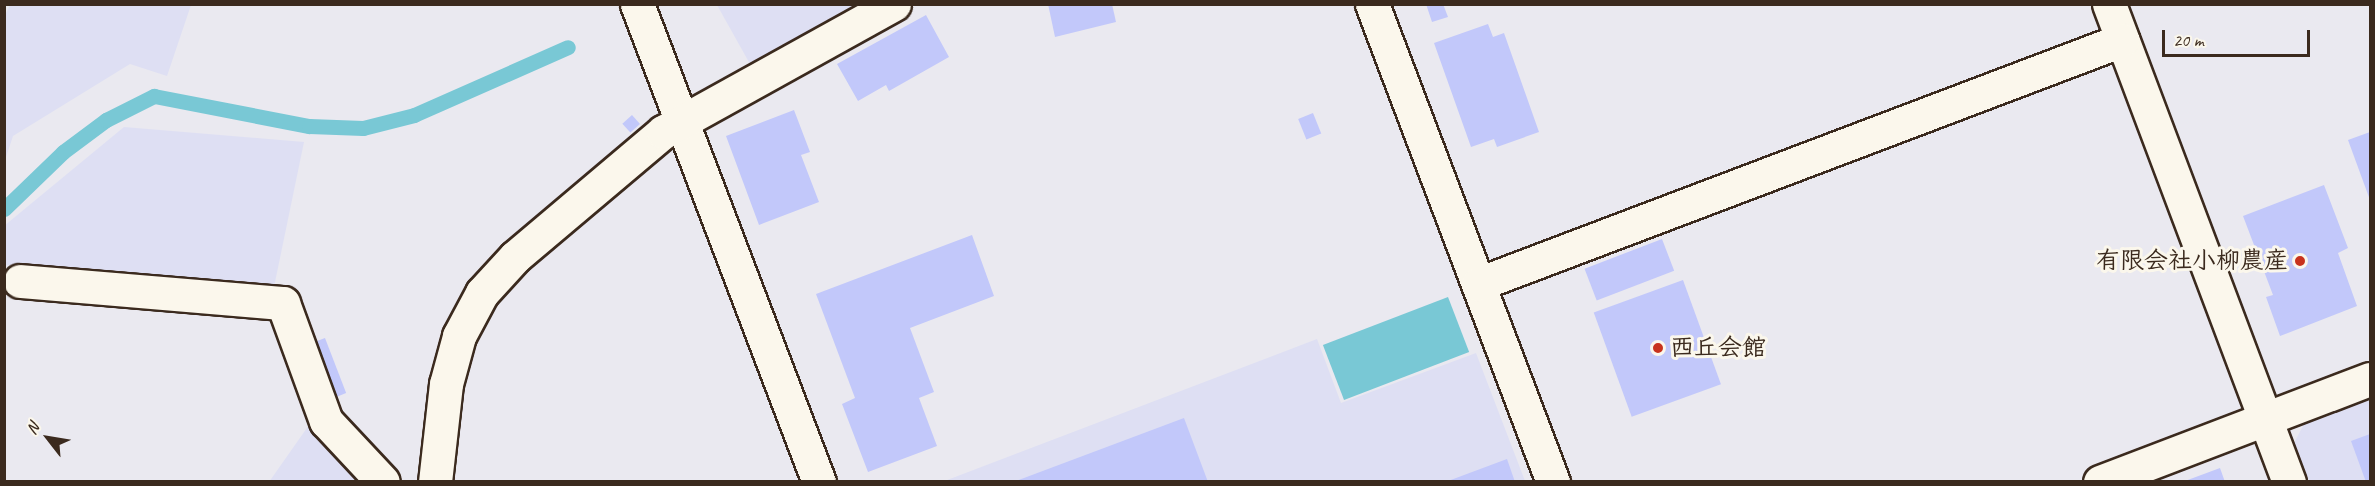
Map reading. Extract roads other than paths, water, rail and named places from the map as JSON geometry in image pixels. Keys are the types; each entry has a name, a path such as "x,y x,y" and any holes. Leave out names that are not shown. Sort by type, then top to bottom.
{"street":[{"path":"637,4 819,482"},
{"path":"435,482 446,384 459,336 482,293 515,257 663,132 894,4"},
{"path":"1372,4 1553,482"},
{"path":"2109,4 2289,482"},
{"path":"1478,284 2122,40"},
{"path":"20,281 282,303 326,421 383,482"},
{"path":"2100,482 2370,379"}],"water":[{"path":"1448,297 1469,352 1344,400 1323,345"}],"waterway":[{"path":"4,209 63,152 106,120 154,96 309,126 363,128 414,115 568,47"}],"place":[{"name":"有限会社小柳農産","path":"2300,261"},
{"name":"西丘会館","path":"1658,348"}]}
